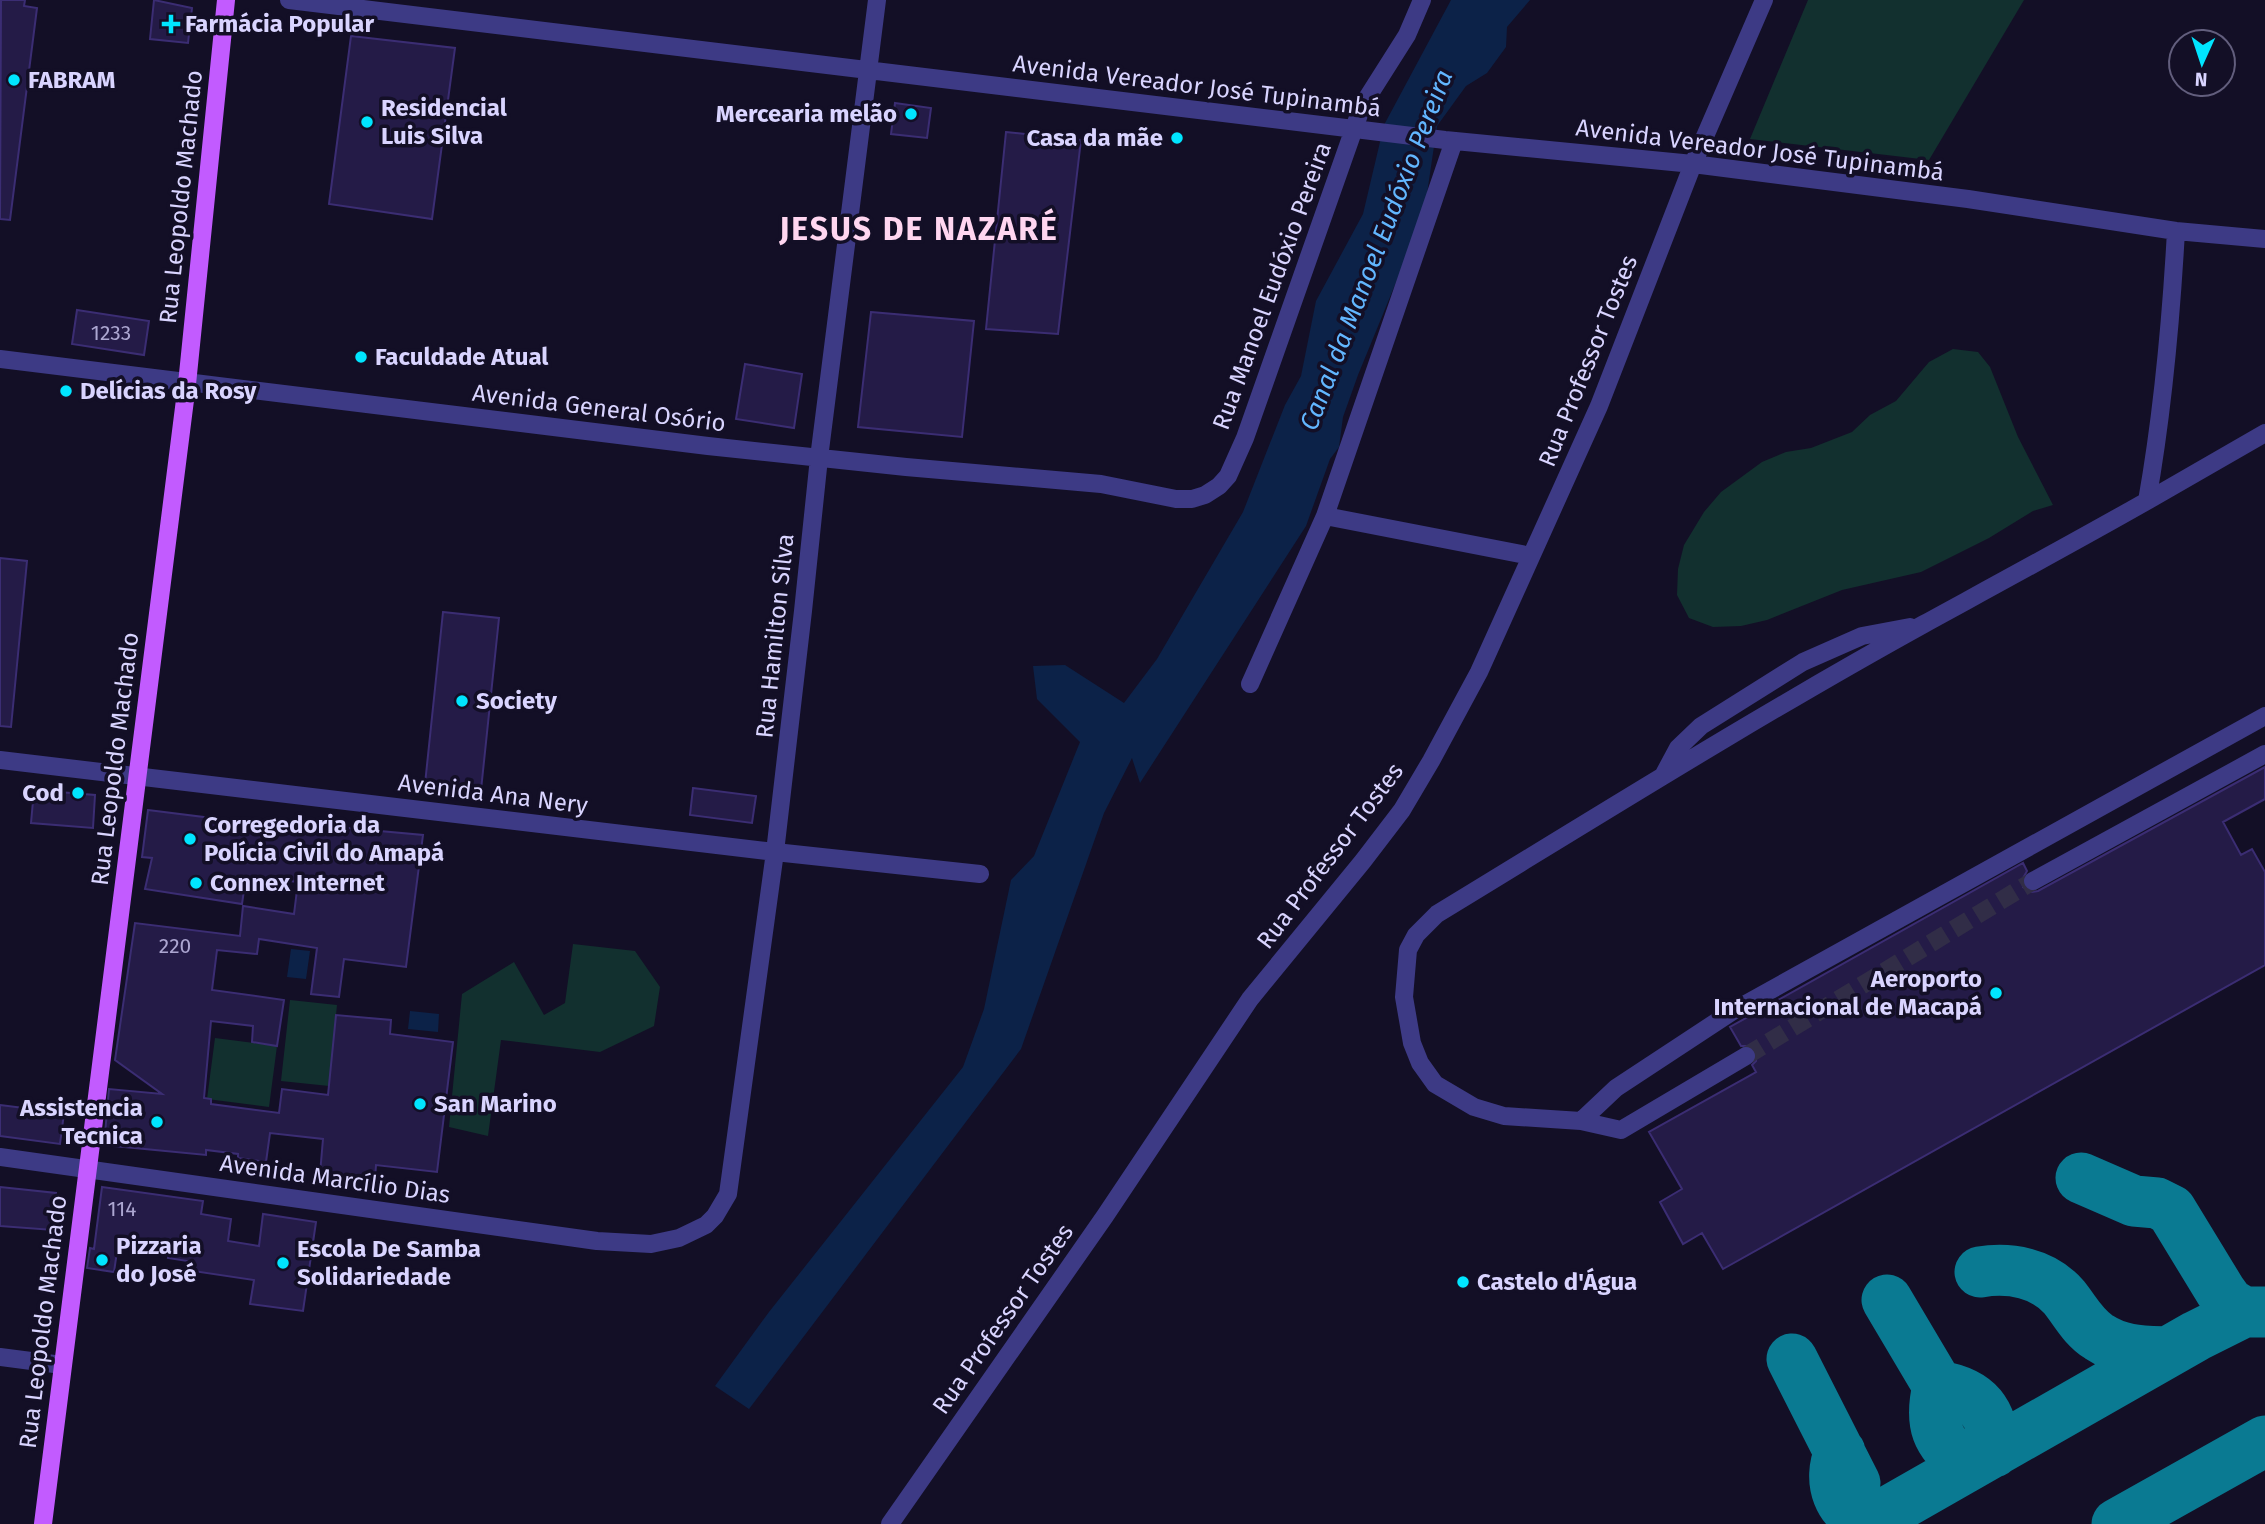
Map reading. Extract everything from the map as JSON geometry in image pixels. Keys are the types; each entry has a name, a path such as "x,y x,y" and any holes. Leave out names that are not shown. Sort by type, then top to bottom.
{"main road":[{"name":"Rua Leopoldo Machado","path":"43,1524 187,384 226,0"}],"street":[{"name":"Avenida Vereador José Tupinambá","path":"289,0 1449,141 1693,164 1968,199 2176,231 2265,239"},
{"name":"Rua Hamilton Silva","path":"664,1242 706,1224 715,1216 728,1194 775,852 819,458 877,0"},
{"name":"Rua Manoel Eudóxio Pereira","path":"1192,499 1205,495 1228,476 1245,438 1363,106 1407,35 1422,0"},
{"name":"Rua Professor Tostes","path":"890,1524 1105,1216 1250,999 1402,810 1431,761 1479,672 1599,406 1693,164 1764,0"},
{"path":"1250,684 1325,516 1449,141"},
{"path":"2147,501 2171,323 2176,231"},
{"name":"Avenida General Osório","path":"0,359 187,384 819,458 1101,484 1176,499 1192,499"},
{"path":"1746,1056 1621,1130 1581,1121 1504,1116 1474,1107 1435,1084 1420,1063 1406,1017 1405,976 1408,950 1416,935 1437,914 1663,776 1924,624 2004,582 2265,433"},
{"path":"1325,516 1531,556"},
{"path":"1663,776 1678,748 1700,726 1803,662 1862,636 1924,624"},
{"path":"1581,1121 1616,1088 1733,1011 2265,716"},
{"path":"2033,881 2265,754"},
{"name":"Avenida Ana Nery","path":"0,760 980,874"},
{"name":"Avenida Marcílio Dias","path":"0,1157 597,1241 651,1244 664,1242"},
{"path":"0,1357 62,1365"}],"green space":[{"path":"1808,0 2024,0 1929,160 1750,139"},
{"path":"1953,349 1978,352 1990,367 2018,437 2053,505 2033,511 1989,538 1921,572 1842,590 1767,620 1741,626 1713,627 1689,618 1677,595 1678,569 1684,545 1704,512 1721,492 1762,462 1786,452 1811,448 1852,432 1870,415 1896,401 1929,362"},
{"path":"573,944 635,951 660,987 654,1026 600,1052 501,1040 488,1136 449,1127 462,994 514,962 544,1015 565,1003"},
{"path":"290,1000 337,1005 329,1086 281,1081"},
{"path":"215,1038 277,1046 269,1107 207,1099"}],"water":[{"name":"Canal da Manoel Eudóxio Pereira","path":"1451,0 1530,0 1507,27 1506,47 1487,73 1466,86 1437,126 1424,214 1358,375 1343,417 1339,447 1330,459 1306,526 1140,783 1132,758 1104,813 1021,1049 749,1409 715,1386 769,1312 963,1067 984,1009 1011,880 1034,856 1080,742 1037,699 1033,666 1065,665 1124,703 1157,659 1243,512 1285,405 1301,376 1316,301 1363,214 1384,125"},
{"path":"291,949 310,951 306,979 287,977"},
{"path":"410,1011 439,1014 438,1032 408,1029"}],"building":[{"name":"FABRAM","path":"1,0 25,0 24,6 37,8 10,220 0,219"},
{"name":"Farmácia Popular","path":"154,0 192,8 188,43 150,39"},
{"path":"351,36 455,48 432,219 329,204"},
{"path":"895,103 931,108 927,138 891,134"},
{"path":"1006,132 1081,140 1058,334 986,329"},
{"path":"77,310 149,321 144,355 72,344"},
{"path":"871,312 974,321 962,437 858,427"},
{"path":"745,364 802,374 794,428 736,419"},
{"path":"0,558 27,561 11,727 0,726"},
{"name":"Society","path":"443,612 499,618 481,790 425,784"},
{"name":"Aeroporto Internacional de Macapá","path":"2265,767 2265,799 2223,822 2241,855 2252,849 2265,872 2265,965 1723,1269 1702,1233 1683,1244 1660,1202 1682,1189 1649,1132 1756,1072 1752,1065 1756,1061 1756,1051 1751,1046 1741,1046 1730,1027 2023,863 2027,871 2022,880 2023,887 2032,892 2038,891"},
{"path":"693,788 756,796 752,823 690,815"},
{"path":"34,790 95,795 93,828 31,823"},
{"path":"148,810 252,823 304,827 304,824 423,835 406,967 344,959 339,997 311,994 317,948 259,939 257,954 217,950 212,990 284,1000 277,1046 252,1042 253,1026 211,1021 204,1098 211,1099 211,1104 279,1113 282,1089 328,1095 336,1015 391,1020 390,1034 453,1042 437,1172 376,1165 375,1179 320,1174 323,1139 270,1133 266,1162 238,1158 238,1154 206,1150 206,1155 104,1145 109,1089 162,1094 115,1060 135,923 240,936 243,906 294,914 298,882 246,876 242,904 145,889 152,858 142,857"},
{"path":"0,1105 64,1113 60,1144 0,1136"},
{"path":"0,1187 56,1193 53,1230 0,1226"},
{"path":"102,1187 203,1201 201,1214 231,1219 228,1241 259,1246 263,1214 316,1222 303,1311 250,1304 254,1280 193,1271 194,1262 168,1258 170,1245 119,1238 114,1272 87,1268 90,1248 94,1249"}],"taxiway":[{"path":"2081,1178 2134,1201 2157,1203 2171,1210 2221,1292 2229,1303 2244,1312"},
{"path":"1980,1272 2003,1270 2036,1277 2056,1289 2088,1329 2107,1342 2131,1349 2166,1352"},
{"path":"1887,1300 1938,1386 1963,1393 1981,1406 1991,1426 1994,1452"},
{"path":"1840,1452 1835,1474 1838,1495 1850,1512 1870,1522 2196,1336 2244,1312 2265,1312"},
{"path":"1792,1359 1855,1483"},
{"path":"1938,1386 1934,1411 1938,1432 1948,1449 1967,1466"},
{"path":"2117,1524 2265,1441"}],"tunnel":[{"path":"1746,1056 2033,881"}],"place":[{"name":"Farmácia Popular","path":"171,24"},
{"name":"FABRAM","path":"14,80"},
{"name":"Mercearia melão","path":"911,114"},
{"name":"Residencial Luis Silva","path":"367,122"},
{"name":"Casa da mãe","path":"1177,138"},
{"name":"Faculdade Atual","path":"361,357"},
{"name":"Delícias da Rosy","path":"66,391"},
{"name":"Society","path":"462,701"},
{"name":"Cod","path":"78,793"},
{"name":"Corregedoria da Polícia Civil do Amapá","path":"190,839"},
{"name":"Connex Internet","path":"196,883"},
{"name":"Aeroporto Internacional de Macapá","path":"1996,993"},
{"name":"San Marino","path":"420,1104"},
{"name":"Assistencia Tecnica","path":"157,1122"},
{"name":"Pizzaria do José","path":"102,1260"},
{"name":"Escola De Samba Solidariedade","path":"283,1263"},
{"name":"Castelo d'Água","path":"1463,1282"}],"district":[{"name":"JESUS DE NAZARÉ","path":"919,229"}]}
